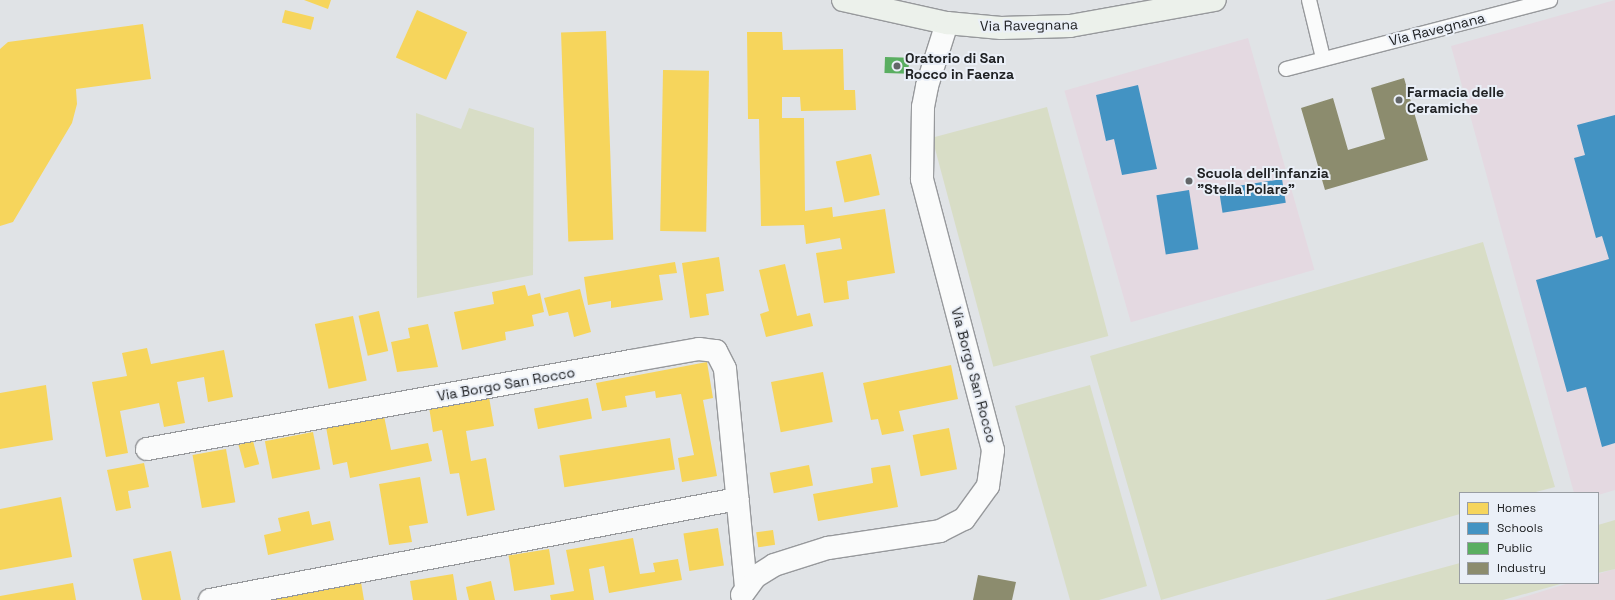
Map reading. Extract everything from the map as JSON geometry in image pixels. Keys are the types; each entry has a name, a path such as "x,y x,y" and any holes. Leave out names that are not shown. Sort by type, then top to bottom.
{"main road":[{"name":"Via Ravegnana","path":"843,0 947,23 1001,28 1070,26 1215,0"}],"street":[{"name":"Via Borgo San Rocco","path":"743,593 755,577 774,565 828,548 940,531 964,519 988,486 993,450 922,179 923,107 927,86 947,23"},
{"name":"Via Borgo San Rocco","path":"147,449 699,349 716,351 724,369 737,500 743,593"},
{"path":"210,600 737,500"}],"lane":[{"path":"1309,0 1323,58"},
{"name":"Via Ravegnana","path":"1286,69 1323,58 1550,0"}],"shaded area":[{"path":"1615,0 1615,490 1599,495 1599,492 1574,492 1451,46"},
{"name":"Scuola dell'infanzia \"Stella Polare\"","path":"1248,38 1314,270 1131,322 1064,91"},
{"path":"1615,569 1615,600 1514,600 1566,584 1599,584 1599,574"}],"green space":[{"path":"1047,107 1108,336 993,367 932,138"},
{"path":"469,108 534,128 533,275 417,298 416,113 461,129"},
{"path":"1483,242 1555,487 1536,492 1459,492 1459,514 1161,600 1090,356"},
{"path":"1090,385 1147,586 1099,600 1070,600 1015,406"},
{"path":"1615,520 1615,569 1599,573 1599,525"},
{"path":"1459,563 1459,584 1560,584 1503,600 1325,600"}],"building: Homes":[{"path":"304,0 331,0 328,9"},
{"path":"285,10 314,17 311,30 282,23"},
{"path":"417,10 467,32 446,80 396,58"},
{"path":"143,24 151,79 76,89 77,104 72,123 13,222 0,226 0,49 8,42"},
{"path":"606,31 613,240 568,241 561,33"},
{"path":"747,32 782,32 783,50 843,49 844,90 855,90 856,110 801,111 800,97 782,97 782,118 804,118 805,211 832,207 833,217 885,209 895,273 847,281 849,299 824,303 816,253 842,249 840,238 806,244 804,225 761,226 759,119 748,119"},
{"path":"663,70 709,71 706,232 660,231"},
{"path":"871,154 880,195 845,203 836,161"},
{"path":"719,257 724,291 706,294 709,315 690,318 682,263"},
{"path":"675,262 677,273 659,275 663,300 611,308 611,301 588,305 584,277"},
{"path":"785,264 797,316 810,313 813,326 766,337 760,314 769,311 759,270"},
{"path":"525,285 528,296 540,293 544,312 532,315 534,326 505,332 506,340 462,350 454,312 494,304 492,292"},
{"path":"580,289 591,332 574,337 568,312 549,316 544,298"},
{"path":"379,311 388,351 368,356 359,316"},
{"path":"353,316 367,381 329,389 315,324"},
{"path":"428,324 438,367 397,372 391,342 410,338 408,328"},
{"path":"147,348 151,364 224,350 233,397 208,402 204,377 177,382 185,423 164,427 159,403 120,411 128,453 106,457 92,382 127,376 122,353"},
{"path":"707,362 713,398 703,400 717,476 682,482 678,458 694,455 681,394 656,398 655,391 625,396 627,407 602,411 596,383"},
{"path":"951,365 958,399 899,411 904,431 882,435 878,419 871,420 863,383"},
{"path":"823,372 833,422 781,432 771,382"},
{"path":"46,385 53,440 0,449 0,393"},
{"path":"489,397 494,426 466,431 471,461 486,458 495,510 467,516 459,473 450,474 442,430 433,432 429,407"},
{"path":"588,398 592,419 538,429 534,408"},
{"path":"384,416 391,450 428,443 432,461 350,478 347,462 333,465 326,427"},
{"path":"949,428 957,469 921,476 913,435"},
{"path":"313,432 320,469 272,479 265,441"},
{"path":"670,438 675,470 564,487 559,456"},
{"path":"253,441 259,464 245,468 239,445"},
{"path":"226,449 235,502 202,508 193,455"},
{"path":"144,463 149,487 128,491 131,508 116,511 107,470"},
{"path":"809,465 813,486 774,493 770,473"},
{"path":"890,465 898,507 818,521 813,494 873,483 871,468"},
{"path":"420,477 428,523 409,526 412,542 389,545 379,484"},
{"path":"61,497 72,557 0,570 0,509"},
{"path":"309,511 312,525 330,521 334,540 268,555 264,535 281,531 278,518"},
{"path":"718,528 724,566 689,571 683,533"},
{"path":"773,530 775,545 758,547 756,532"},
{"path":"633,538 640,574 655,572 653,563 678,559 682,580 609,593 604,566 589,569 594,600 551,600 550,595 574,591 566,550"},
{"path":"549,549 555,585 514,591 509,555"},
{"path":"171,551 181,600 142,600 133,559"},
{"path":"453,574 457,600 413,600 410,581"},
{"path":"491,581 495,600 469,600 466,587"},
{"path":"361,582 364,600 273,600 273,599"},
{"path":"73,583 76,600 0,600 0,596"}],"building: Schools":[{"path":"1138,85 1157,169 1122,175 1114,139 1106,141 1096,95"},
{"path":"1615,115 1615,443 1602,447 1586,387 1567,392 1536,280 1609,259 1602,236 1596,238 1574,158 1585,155 1577,125"},
{"path":"1282,179 1286,203 1223,213 1219,189"},
{"path":"1189,190 1198,249 1166,254 1156,195"}],"building: Public":[{"name":"Oratorio di San Rocco in Faenza","path":"885,57 909,58 908,74 884,73"}],"building: Industry":[{"path":"1404,78 1428,160 1325,190 1301,108 1333,98 1348,150 1385,139 1371,88"},
{"path":"978,575 1016,582 1012,600 973,600"}],"place":[{"name":"Oratorio di San Rocco in Faenza","path":"897,66"},
{"name":"Farmacia delle Ceramiche","path":"1399,100"},
{"name":"Scuola dell'infanzia \"Stella Polare\"","path":"1189,181"}]}
